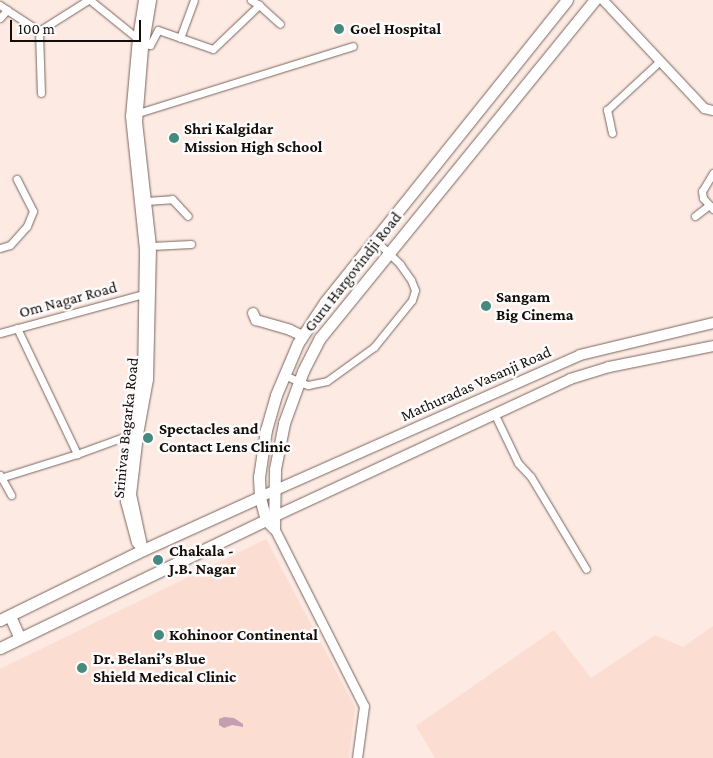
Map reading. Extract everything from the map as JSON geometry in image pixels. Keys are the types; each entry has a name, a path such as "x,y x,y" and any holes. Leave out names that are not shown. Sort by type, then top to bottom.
{"main road":[{"name":"Guru Hargovindji Road","path":"272,522 260,498 259,477 266,430 284,375 303,336 325,302 567,0"},
{"name":"Guru Hargovindji Road","path":"272,522 275,469 284,423 299,382 320,338 388,252 596,0"},
{"path":"253,313 256,320 303,336"},
{"name":"Mathuradas Vasanji Road","path":"260,498 580,355 713,323"},
{"name":"Mathuradas Vasanji Road","path":"272,522 494,413 570,379 601,370 713,346"},
{"path":"20,638 5,618 143,550 260,498"},
{"path":"0,648 272,522"}],"street":[{"path":"39,31 89,0 140,41 150,44 158,30 213,49 259,5"},
{"path":"140,41 143,0"},
{"name":"Srinivas Bagarka Road","path":"128,503 148,379 147,293 130,116 140,41 151,0"},
{"path":"180,38 194,0"},
{"path":"251,0 280,24"},
{"path":"603,0 704,108 713,110"},
{"path":"0,5 39,31"},
{"path":"0,18 7,10"},
{"path":"39,31 41,93"},
{"name":"Srinivas Bagarka Road","path":"140,41 138,113 151,246 142,378 132,434 128,503 136,542 143,550"},
{"path":"138,113 353,46"},
{"path":"612,133 607,110 660,61"},
{"path":"695,216 711,207 702,198 702,191 713,174"},
{"path":"0,248 10,245 27,226 33,211 17,179"},
{"path":"146,201 172,199 188,216"},
{"path":"284,375 308,385 328,381 351,366 374,347 412,300 415,290 411,280 400,264 375,240"},
{"path":"151,246 191,244"},
{"name":"Om Nagar Road","path":"0,333 147,293"},
{"path":"17,328 77,454"},
{"path":"494,413 518,463 531,477 586,569"},
{"path":"11,495 0,476 77,454 132,434"},
{"path":"272,522 364,706 357,758"}],"shaded area":[{"path":"266,539 355,707 349,758 0,758 0,669"},
{"path":"713,626 713,758 435,758 416,726 554,630 591,678 655,635 683,647"},
{"path":"224,717 234,718 243,724 243,727 232,725 224,728 219,725 219,719"}],"place":[{"name":"Goel Hospital","path":"339,29"},
{"name":"Shri Kalgidar Mission High School","path":"174,138"},
{"name":"Sangam Big Cinema","path":"486,306"},
{"name":"Spectacles and Contact Lens Clinic","path":"148,438"},
{"name":"Chakala - J.B. Nagar","path":"158,560"},
{"name":"Kohinoor Continental","path":"159,635"},
{"name":"Dr. Belani’s Blue Shield Medical Clinic","path":"82,668"}]}
